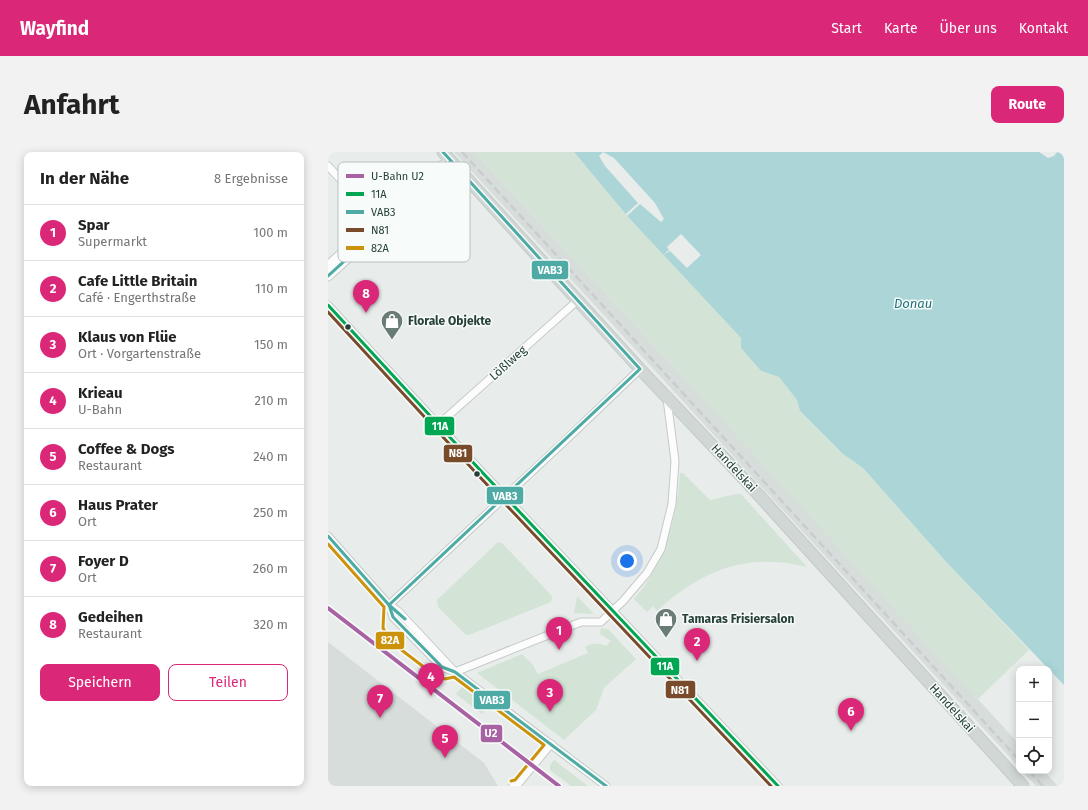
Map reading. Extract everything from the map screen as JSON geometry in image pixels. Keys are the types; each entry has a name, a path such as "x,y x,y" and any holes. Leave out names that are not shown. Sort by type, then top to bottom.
{"main road":[{"name":"Handelskai","path":"443,152 451,161"},
{"name":"Handelskai","path":"470,182 640,369 769,506 1023,786"},
{"path":"328,266 338,258"},
{"path":"328,276 342,262"}],"street":[{"path":"328,166 338,177"},
{"name":"Lößlweg","path":"439,424 578,301"},
{"path":"328,305 504,496 778,786"},
{"path":"389,605 504,496 570,437 640,369"},
{"path":"455,672 581,622 601,622 647,573 661,549 672,504 675,461 667,398"},
{"path":"328,536 389,605 393,617 442,667 455,672 606,786"},
{"path":"514,786 518,784 551,744"}],"shaded area":[{"path":"454,152 474,152 678,371 1016,741 1016,764 470,169 470,162 463,162"},
{"path":"328,642 484,763 498,786 328,786"},
{"path":"1025,774 1047,774 1058,786 1036,786"}],"green space":[{"path":"474,152 574,152 629,218 741,338 741,348 761,371 779,377 797,400 800,411 843,454 863,468 948,564 1029,650 977,700 678,371"},
{"path":"680,473 683,473 710,500 741,494 807,567 785,563 765,562 726,568 708,575 691,585 657,611 653,606 647,612 634,599 654,571 668,540 676,507"},
{"path":"498,542 502,543 552,596 551,602 469,635 465,634 438,607 437,600"},
{"path":"578,597 594,614 574,613"},
{"path":"601,628 608,629 636,659 604,688 596,710 564,740 477,673 522,654 533,665 538,674 588,653 585,647 593,644 606,646 611,641 600,634"},
{"path":"463,686 489,706 482,714 456,694"},
{"path":"554,760 588,786 571,786 550,770 550,765"}],"water":[{"name":"Donau","path":"574,152 1039,152 1048,158 1054,156 1057,152 1064,153 1064,685 1052,672 1052,666 1046,666 948,564 863,468 843,454 800,411 797,400 779,377 761,371 741,348 741,338 629,218"}],"pier":[{"path":"603,152 614,158 655,203 664,219 661,222 640,204 627,216 626,214 638,203 605,166 599,156"},
{"path":"681,234 701,255 687,268 670,251 663,255 669,250 667,247"}],"railway":[{"path":"462,152 1016,757"},
{"path":"1032,774 1043,786"}],"metro line":[{"name":"U2","path":"328,608 559,786"}],"transit line":[{"name":"VAB3","path":"443,152 452,162"},
{"name":"VAB3","path":"389,605 640,369 470,182"},
{"name":"VAB3","path":"328,276 343,262"},
{"name":"11A","path":"328,305 481,471 778,786"},
{"name":"N81","path":"328,312 477,474 771,786"},
{"name":"VAB3","path":"328,536 389,605 405,619"},
{"name":"82A","path":"328,544 384,607 383,628 391,642 433,674 445,679 454,677 544,745 515,780 511,781"},
{"name":"VAB3","path":"389,605 393,617 442,667 455,672 606,786"}],"place":[{"name":"Gedeihen","path":"366,313"},
{"name":"Florale Objekte","path":"392,340"},
{"name":"Tamaras Frisiersalon","path":"666,638"},
{"name":"Spar","path":"559,650"},
{"name":"Cafe Little Britain","path":"697,661"},
{"name":"Krieau","path":"431,696"},
{"name":"Klaus von Flüe","path":"550,712"},
{"name":"Foyer D","path":"380,718"},
{"name":"Haus Prater","path":"851,731"},
{"name":"Coffee & Dogs","path":"445,758"}]}
